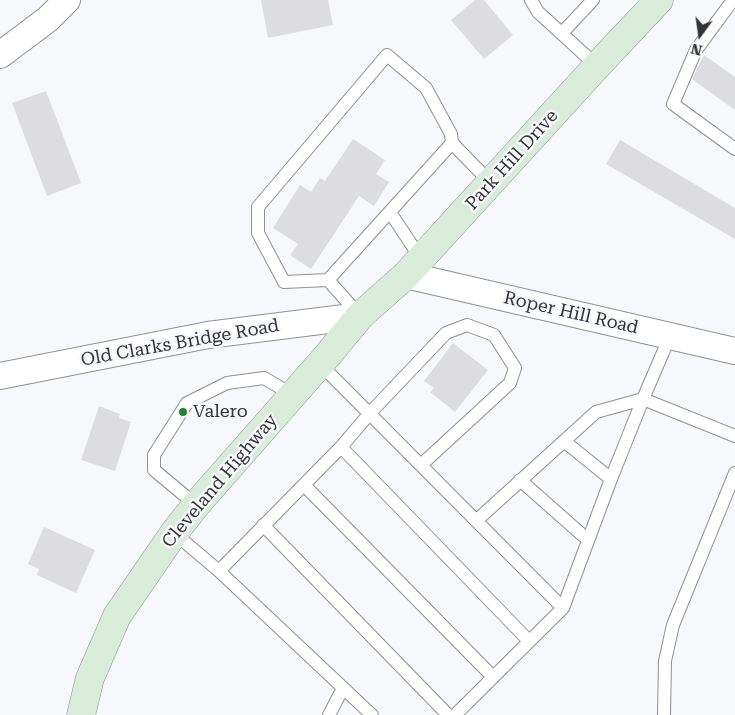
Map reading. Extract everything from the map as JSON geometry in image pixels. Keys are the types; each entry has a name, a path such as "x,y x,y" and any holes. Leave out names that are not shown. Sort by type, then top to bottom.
{"main road":[{"name":"Park Hill Drive","path":"360,316 414,267 659,0"},
{"name":"Cleveland Highway","path":"81,715 90,678 117,616 174,533 196,505 360,316"}],"street":[{"path":"0,55 48,19 67,0"},
{"name":"Roper Hill Road","path":"414,267 670,336 735,351"},
{"name":"Old Clarks Bridge Road","path":"0,376 208,335 360,316"}],"lane":[{"path":"531,0 538,12 597,66"},
{"path":"733,0 696,50 673,104 735,149"},
{"path":"562,33 592,1"},
{"path":"452,143 328,280 284,282 258,233 258,207 387,55 426,88 451,134 452,143 491,183"},
{"path":"390,212 414,267"},
{"path":"328,280 360,316"},
{"path":"219,571 341,447 370,413 446,333 467,325 494,335 515,368 510,383 421,465"},
{"path":"455,715 563,608 610,479 670,336"},
{"path":"320,364 563,608"},
{"path":"196,505 154,470 154,455 187,403 227,383 264,378 293,395"},
{"path":"476,521 596,412 642,399 735,436"},
{"path":"564,441 610,479"},
{"path":"341,447 529,641"},
{"path":"664,715 665,660 673,625 735,473"},
{"path":"520,480 588,540"},
{"path":"304,485 493,678"},
{"path":"263,526 448,715"},
{"path":"174,533 219,571 372,715"},
{"path":"329,715 343,688"}],"building":[{"path":"261,0 328,0 333,25 268,38"},
{"path":"475,0 484,0 513,35 484,59 451,20"},
{"path":"704,55 735,77 735,110 692,79"},
{"path":"46,91 81,183 47,196 12,103"},
{"path":"353,139 385,160 376,174 389,182 374,206 359,196 311,269 290,255 298,244 273,228 300,185 311,192 320,178 325,181"},
{"path":"620,140 735,208 735,239 606,164"},
{"path":"453,343 488,370 455,412 430,392 434,388 424,381"},
{"path":"99,406 120,414 119,418 131,422 115,471 81,460"},
{"path":"44,527 95,550 76,593 37,575 39,569 28,564"}],"place":[{"name":"Valero","path":"183,412"}]}
